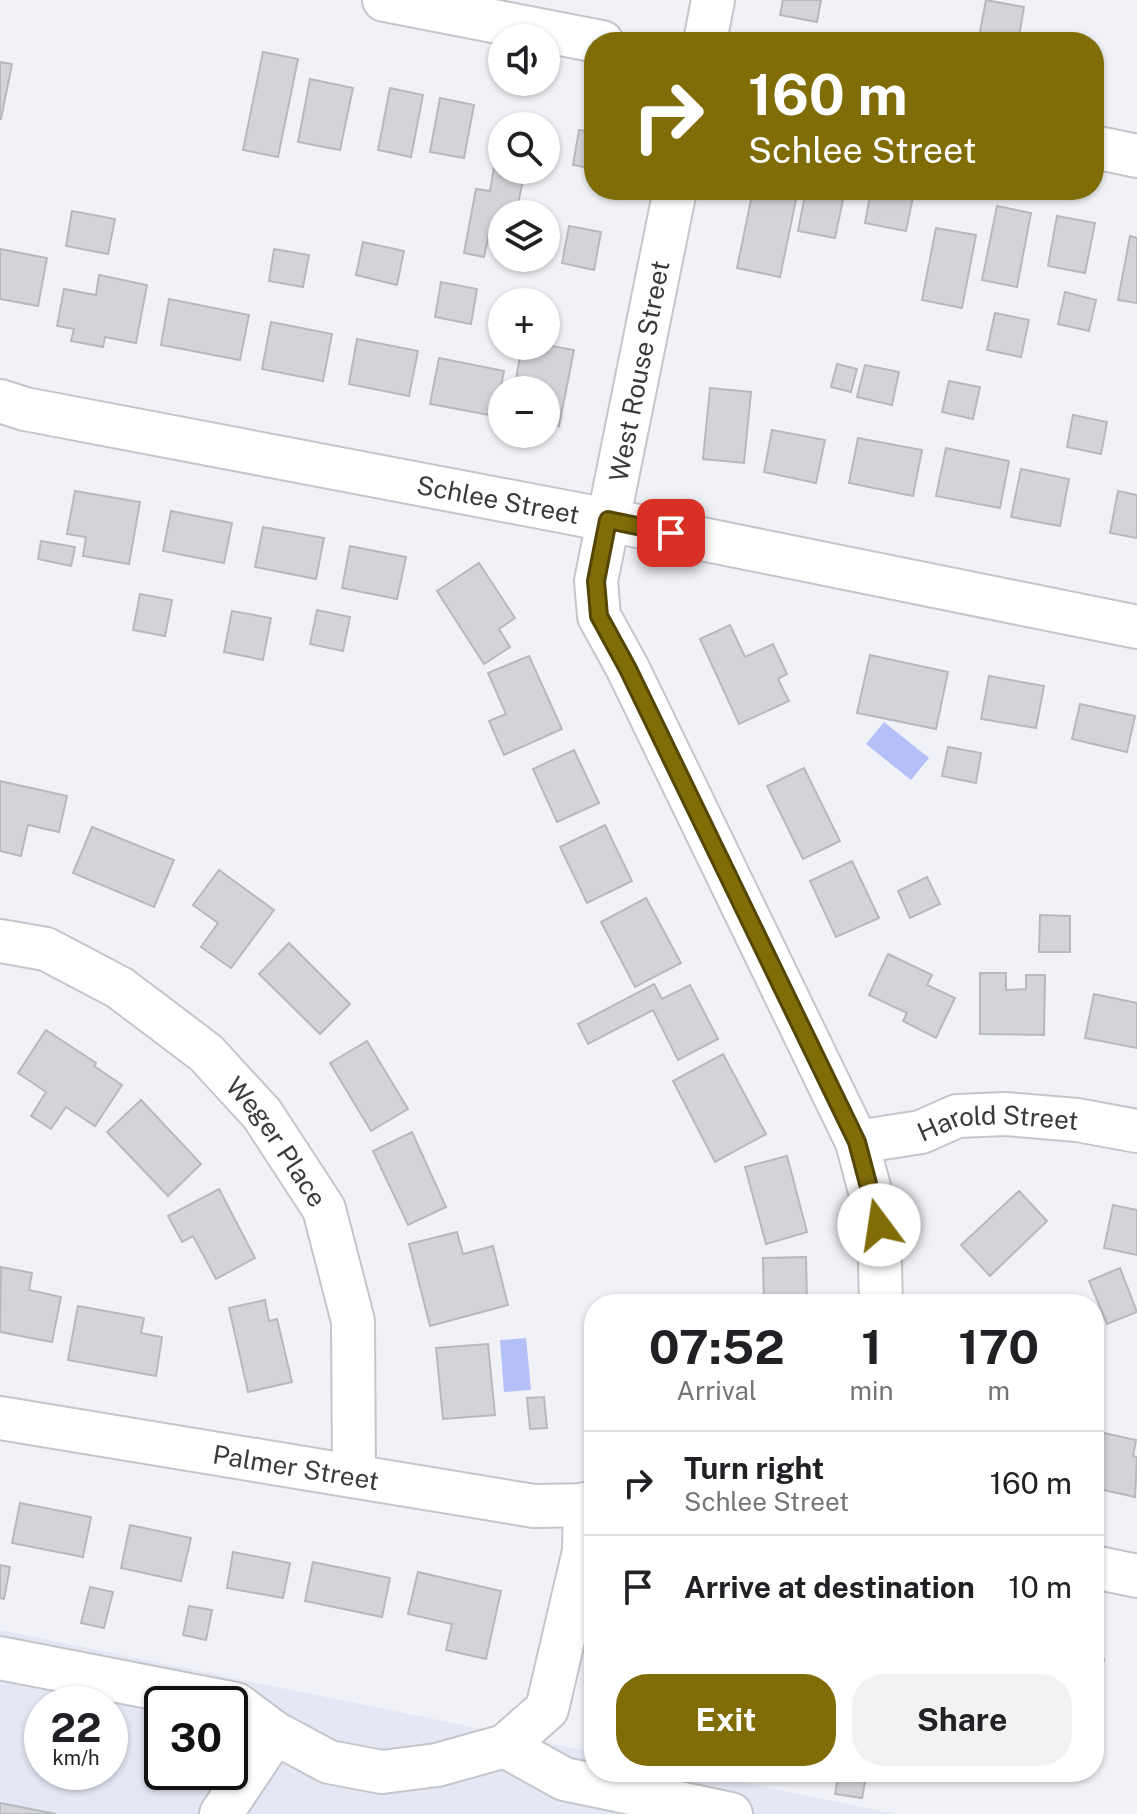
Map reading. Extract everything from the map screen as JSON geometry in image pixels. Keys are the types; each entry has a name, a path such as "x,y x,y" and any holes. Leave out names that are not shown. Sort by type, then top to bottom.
{"street":[{"path":"384,0 584,39"},
{"path":"707,32 713,0"},
{"path":"1104,149 1137,156"},
{"name":"West Rouse Street","path":"673,200 596,581 599,616 628,669 857,1142 879,1225 881,1294"},
{"name":"Schlee Street","path":"0,401 25,409 608,520 1137,627"},
{"name":"Weger Place","path":"0,941 46,949 120,988 206,1053 262,1114 324,1209 353,1321 354,1475"},
{"name":"Harold Street","path":"857,1142 921,1132 957,1116 1006,1114 1077,1120 1137,1131"},
{"name":"Palmer Street","path":"0,1418 534,1506 584,1505"},
{"path":"0,1658 236,1704 275,1733 329,1762 382,1772 437,1765 505,1746 547,1709 584,1551"},
{"path":"1104,1569 1137,1576"},
{"path":"221,1814 275,1733"},
{"path":"505,1746 564,1779 731,1814"}],"shaded area":[{"path":"0,1630 584,1750 584,1782 741,1782 896,1814 0,1814"}],"water":[{"path":"884,722 929,758 911,780 866,744"},
{"path":"526,1338 531,1390 504,1392 500,1340"}],"building":[{"path":"783,0 821,0 817,22 780,15"},
{"path":"986,0 1024,7 1020,32 980,32"},
{"path":"263,52 298,59 278,157 243,150"},
{"path":"0,62 12,64 1,119 0,119"},
{"path":"310,79 353,88 340,150 298,142"},
{"path":"390,88 423,95 411,157 378,150"},
{"path":"440,98 474,105 464,158 430,152"},
{"path":"579,130 584,131 584,167 573,165"},
{"path":"491,184 522,184 519,200 488,200 488,239 484,257 464,253 476,189 490,191"},
{"path":"751,200 796,200 780,277 737,268"},
{"path":"804,200 843,200 835,238 798,231"},
{"path":"869,200 912,200 906,231 865,223"},
{"path":"997,206 1031,213 1017,287 982,280"},
{"path":"72,211 115,219 108,254 66,246"},
{"path":"1057,216 1095,223 1085,273 1048,266"},
{"path":"569,226 601,232 594,270 562,263"},
{"path":"936,228 976,235 962,308 922,300"},
{"path":"1130,236 1137,238 1137,303 1118,300"},
{"path":"363,242 404,251 397,285 356,275"},
{"path":"0,249 47,258 38,306 0,299"},
{"path":"274,249 309,255 303,287 269,281"},
{"path":"99,275 147,285 136,343 105,337 103,347 71,341 74,329 57,326 64,289 96,295"},
{"path":"441,282 477,289 471,324 435,317"},
{"path":"1065,292 1096,300 1089,331 1058,324"},
{"path":"169,299 249,315 240,360 161,345"},
{"path":"995,313 1029,320 1021,357 987,350"},
{"path":"271,322 332,334 323,381 262,369"},
{"path":"357,339 418,351 409,396 349,384"},
{"path":"560,348 574,350 560,421 560,376 517,376 519,360 560,360"},
{"path":"439,358 504,371 503,376 488,376 488,415 430,404"},
{"path":"837,364 857,369 851,392 831,387"},
{"path":"865,365 899,372 892,405 857,397"},
{"path":"949,381 980,387 973,419 942,412"},
{"path":"710,388 751,392 744,463 703,459"},
{"path":"1073,415 1107,422 1101,454 1067,447"},
{"path":"772,430 825,440 816,483 764,472"},
{"path":"858,438 922,450 913,496 849,483"},
{"path":"946,448 1009,461 1000,508 936,496"},
{"path":"1021,469 1069,479 1060,526 1011,517"},
{"path":"75,491 140,502 129,564 83,556 86,537 67,534"},
{"path":"1118,491 1137,495 1137,538 1110,533"},
{"path":"171,511 232,523 224,563 163,551"},
{"path":"263,527 324,538 316,579 255,567"},
{"path":"41,541 75,547 71,566 38,559"},
{"path":"350,546 406,557 397,599 342,588"},
{"path":"479,563 515,618 499,629 510,647 484,664 437,591"},
{"path":"140,594 172,600 165,636 133,630"},
{"path":"317,610 350,617 343,651 310,644"},
{"path":"232,611 271,618 263,660 224,652"},
{"path":"730,625 745,657 773,644 787,674 778,679 789,701 739,724 700,639"},
{"path":"870,655 948,672 936,729 857,713"},
{"path":"529,656 562,729 504,755 489,721 506,714 488,673"},
{"path":"989,676 1044,686 1036,728 981,719"},
{"path":"1080,704 1135,716 1127,752 1072,739"},
{"path":"948,747 981,753 976,783 942,776"},
{"path":"574,750 599,803 557,822 533,769"},
{"path":"804,768 840,841 803,859 767,786"},
{"path":"0,781 67,796 59,832 28,825 21,856 0,851"},
{"path":"605,825 632,881 587,903 560,847"},
{"path":"92,827 174,860 154,907 73,873"},
{"path":"852,861 879,918 836,937 810,881"},
{"path":"219,870 274,910 231,968 201,947 218,923 193,905"},
{"path":"927,877 940,904 910,918 898,891"},
{"path":"646,898 681,963 635,987 601,922"},
{"path":"1040,915 1070,916 1070,952 1039,952"},
{"path":"289,943 350,1004 320,1034 259,974"},
{"path":"888,954 932,975 927,985 955,998 936,1038 903,1021 907,1013 869,995"},
{"path":"980,973 1006,973 1006,990 1026,989 1026,975 1045,975 1044,1035 980,1034"},
{"path":"654,984 662,999 690,985 718,1039 678,1060 653,1010 588,1044 578,1024"},
{"path":"1094,994 1137,1003 1137,1048 1085,1038"},
{"path":"46,1030 96,1063 94,1066 122,1085 95,1126 66,1107 51,1129 31,1116 46,1092 18,1073"},
{"path":"367,1041 408,1109 371,1131 330,1063"},
{"path":"723,1054 766,1134 715,1162 673,1081"},
{"path":"141,1100 201,1164 168,1196 107,1132"},
{"path":"412,1132 446,1207 408,1225 373,1151"},
{"path":"787,1156 807,1232 766,1244 745,1167"},
{"path":"219,1189 255,1258 216,1279 193,1236 182,1242 168,1216"},
{"path":"1019,1191 1047,1221 990,1276 961,1245"},
{"path":"1113,1205 1137,1210 1137,1255 1104,1248"},
{"path":"457,1232 463,1254 493,1246 508,1305 430,1326 409,1244"},
{"path":"806,1257 807,1294 764,1294 763,1258"},
{"path":"1,1267 32,1273 29,1290 61,1297 52,1342 0,1332"},
{"path":"1120,1268 1137,1312 1107,1324 1104,1294 1094,1294 1089,1281"},
{"path":"265,1300 269,1321 277,1319 292,1382 248,1392 229,1308"},
{"path":"78,1306 144,1318 141,1333 162,1337 156,1376 68,1360"},
{"path":"488,1344 495,1415 443,1419 436,1348"},
{"path":"544,1397 547,1428 530,1429 527,1398"},
{"path":"1104,1433 1136,1440 1133,1456 1137,1457 1135,1497 1104,1490"},
{"path":"20,1503 91,1517 83,1557 12,1543"},
{"path":"130,1525 191,1538 181,1581 121,1568"},
{"path":"233,1552 290,1563 283,1598 227,1588"},
{"path":"313,1562 390,1578 382,1617 305,1601"},
{"path":"0,1565 10,1567 4,1599 0,1598"},
{"path":"418,1572 501,1591 486,1659 446,1650 452,1624 408,1614"},
{"path":"90,1587 113,1592 104,1628 81,1623"},
{"path":"189,1606 212,1610 206,1640 183,1635"},
{"path":"837,1782 865,1782 862,1798 835,1794"},
{"path":"0,1803 56,1814 0,1814"}],"route":[{"path":"671,533 608,520 596,581 599,616 628,669 857,1142 879,1225"}]}
